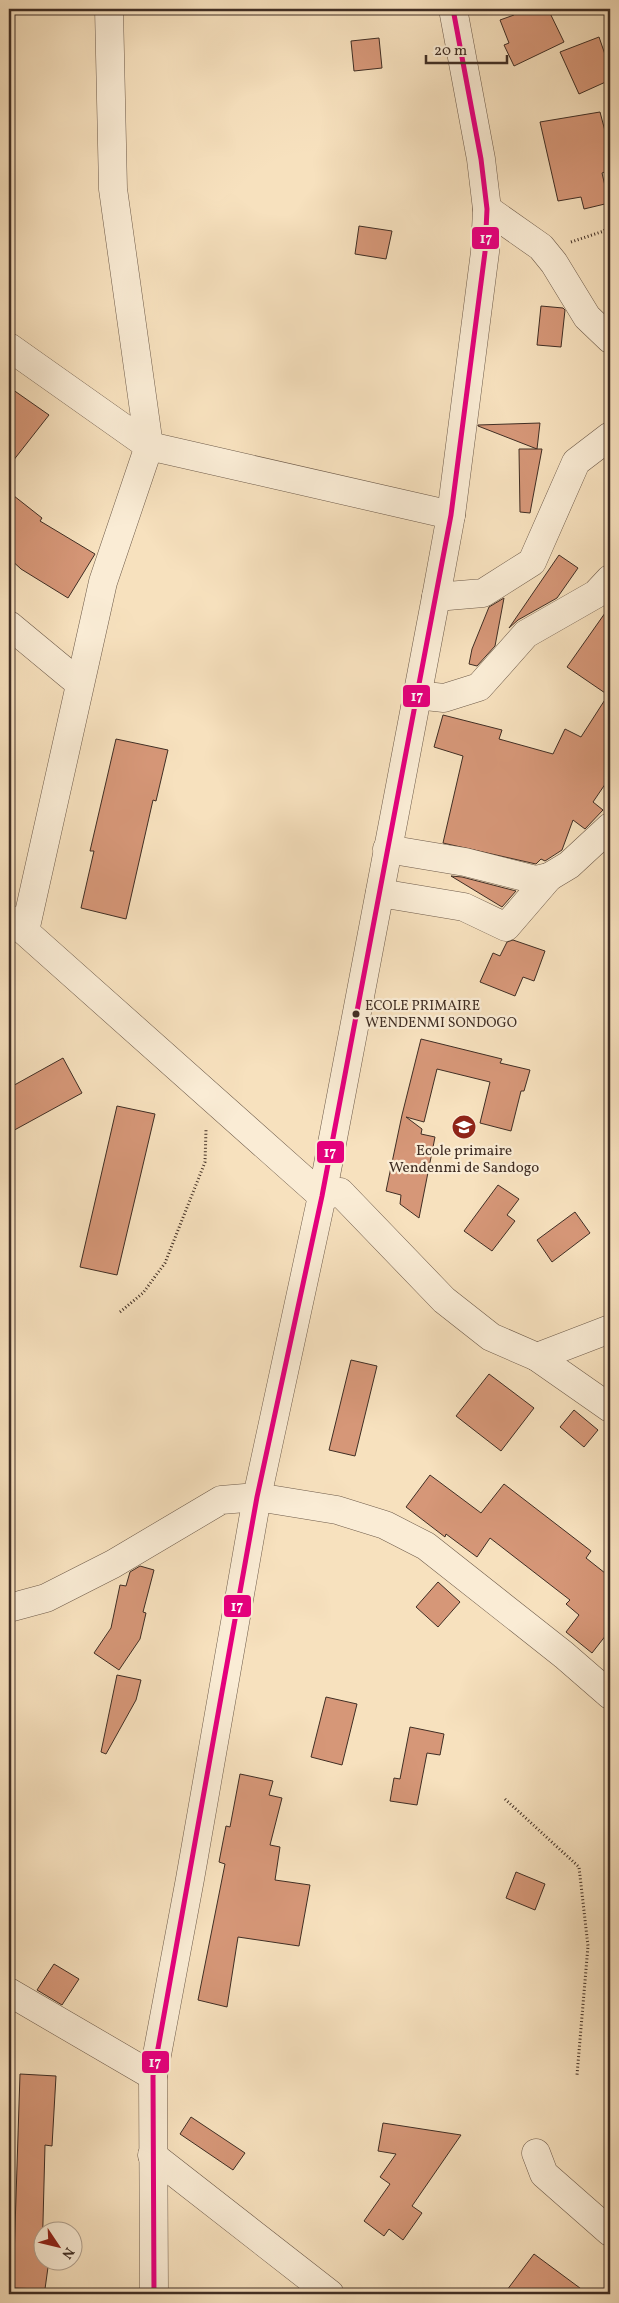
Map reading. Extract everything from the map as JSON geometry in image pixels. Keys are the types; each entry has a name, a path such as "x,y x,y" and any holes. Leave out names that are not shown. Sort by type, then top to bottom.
{"street":[{"path":"110,9 113,189 149,446 103,582 17,925 322,1196"},
{"path":"154,2294 153,2076 190,1879 257,1497 322,1196 451,514 485,252 487,209 481,159 453,9"},
{"path":"487,209 541,248 554,264 587,317 610,339"},
{"path":"9,347 149,446 451,514"},
{"path":"436,597 483,593 532,562 576,462 610,436"},
{"path":"416,695 444,698 479,687 526,634 596,594 610,579"},
{"path":"9,625 79,683"},
{"path":"387,849 466,862 536,880 549,877 569,865 610,827"},
{"path":"380,892 464,907 506,927 549,877"},
{"path":"322,1196 340,1192 444,1300 491,1337 537,1357 610,1408"},
{"path":"537,1357 610,1329"},
{"path":"9,1608 46,1598 113,1564 221,1500 257,1497 338,1510 385,1525 426,1546 564,1655 610,1695"},
{"path":"9,1992 153,2076"},
{"path":"536,2153 544,2174 610,2232"},
{"path":"152,2155 330,2294"}],"path":[{"path":"554,264 564,244 604,231 610,224"},
{"path":"120,1312 142,1293 165,1263 176,1236 204,1162 208,1095"},
{"path":"505,1798 579,1868 588,1946 577,2075"}],"building":[{"path":"513,9 548,9 564,42 514,66 504,45 509,43 500,20 514,15"},
{"path":"599,37 610,69 610,80 579,94 560,52"},
{"path":"379,38 382,68 354,71 351,41"},
{"path":"600,112 610,150 610,170 602,173 609,203 584,209 581,197 558,201 540,122"},
{"path":"359,226 392,231 386,259 355,254"},
{"path":"541,306 563,308 565,310 561,347 537,345"},
{"path":"9,387 49,415 9,466"},
{"path":"540,423 537,449 478,426 478,425"},
{"path":"519,449 542,449 530,513 520,512"},
{"path":"9,492 42,518 40,521 95,554 68,598 21,569 9,558"},
{"path":"559,555 578,568 557,598 518,620 509,628"},
{"path":"504,598 495,646 477,666 469,664 472,649 489,607"},
{"path":"610,606 610,777 593,802 603,810 585,829 573,820 562,850 545,861 541,859 536,864 443,843 463,756 434,747 443,715 502,730 499,739 553,754 565,729 581,737 608,695 567,667"},
{"path":"116,739 168,750 156,801 153,800 126,919 81,908 94,851 90,851"},
{"path":"451,876 462,877 516,891 502,907"},
{"path":"513,940 545,951 534,981 523,977 515,996 480,982 493,953 500,956 507,942"},
{"path":"421,1039 502,1059 500,1063 530,1070 524,1091 521,1091 511,1131 480,1123 490,1082 437,1069 424,1122 406,1117 422,1129 421,1134 435,1137 419,1218 400,1204 401,1195 386,1191"},
{"path":"63,1058 82,1093 9,1133 9,1088"},
{"path":"117,1106 155,1114 117,1275 80,1267"},
{"path":"498,1185 519,1199 507,1215 515,1221 492,1251 464,1231"},
{"path":"575,1212 590,1233 552,1262 537,1240"},
{"path":"351,1360 377,1366 355,1456 329,1450"},
{"path":"489,1374 534,1408 501,1451 456,1416"},
{"path":"574,1410 598,1430 584,1447 560,1427"},
{"path":"430,1475 481,1513 504,1484 591,1551 586,1558 610,1577 610,1630 592,1653 566,1632 579,1615 566,1604 570,1600 490,1538 477,1557 446,1534 445,1537 406,1507"},
{"path":"140,1566 154,1570 143,1612 146,1613 140,1639 119,1670 94,1653 111,1628 120,1585 126,1586 130,1572"},
{"path":"438,1582 460,1602 438,1627 416,1607"},
{"path":"117,1675 141,1680 136,1700 106,1754 101,1752"},
{"path":"326,1697 357,1704 342,1765 311,1757"},
{"path":"410,1727 444,1734 440,1755 427,1753 417,1805 390,1801 394,1778 400,1779"},
{"path":"240,1774 273,1781 269,1795 282,1798 270,1845 280,1847 275,1880 310,1885 299,1946 238,1937 227,2007 198,2000 225,1864 219,1862 226,1826 230,1827"},
{"path":"516,1872 545,1884 535,1910 506,1898"},
{"path":"54,1964 79,1979 62,2005 37,1990"},
{"path":"20,2074 56,2076 52,2146 45,2145 43,2220 32,2220 32,2270 48,2270 45,2289 9,2288 9,2258 14,2259"},
{"path":"191,2117 245,2153 233,2170 180,2134"},
{"path":"383,2123 461,2135 412,2206 422,2213 403,2240 389,2229 384,2236 364,2221 390,2184 380,2177 396,2154 378,2151"},
{"path":"534,2254 588,2294 504,2294"}],"transit line":[{"name":"17","path":"154,2294 153,2076 257,1497 322,1196 451,515 485,252 487,209 481,159 453,9"}],"place":[{"name":"ECOLE PRIMAIRE WENDENMI SONDOGO","path":"356,1014"},
{"name":"Ecole primaire Wendenmi de Sandogo","path":"464,1127"}]}
